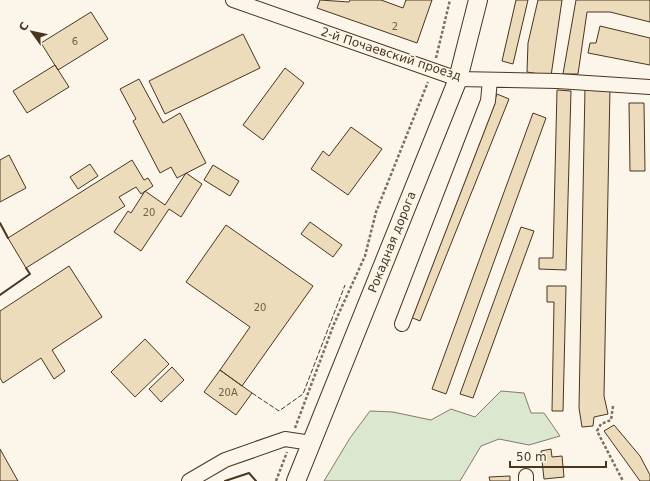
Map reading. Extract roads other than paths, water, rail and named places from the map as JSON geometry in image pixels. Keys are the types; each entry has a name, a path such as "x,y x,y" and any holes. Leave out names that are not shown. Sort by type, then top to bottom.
{"main road":[{"name":"Рокадная дорога","path":"296,481 458,79 478,0"}],"street":[{"name":"2-й Почаевский проезд","path":"233,0 458,79 557,81 650,87"},
{"path":"402,324 488,101 490,80"},
{"path":"189,481 225,460 285,439 311,443"}]}
